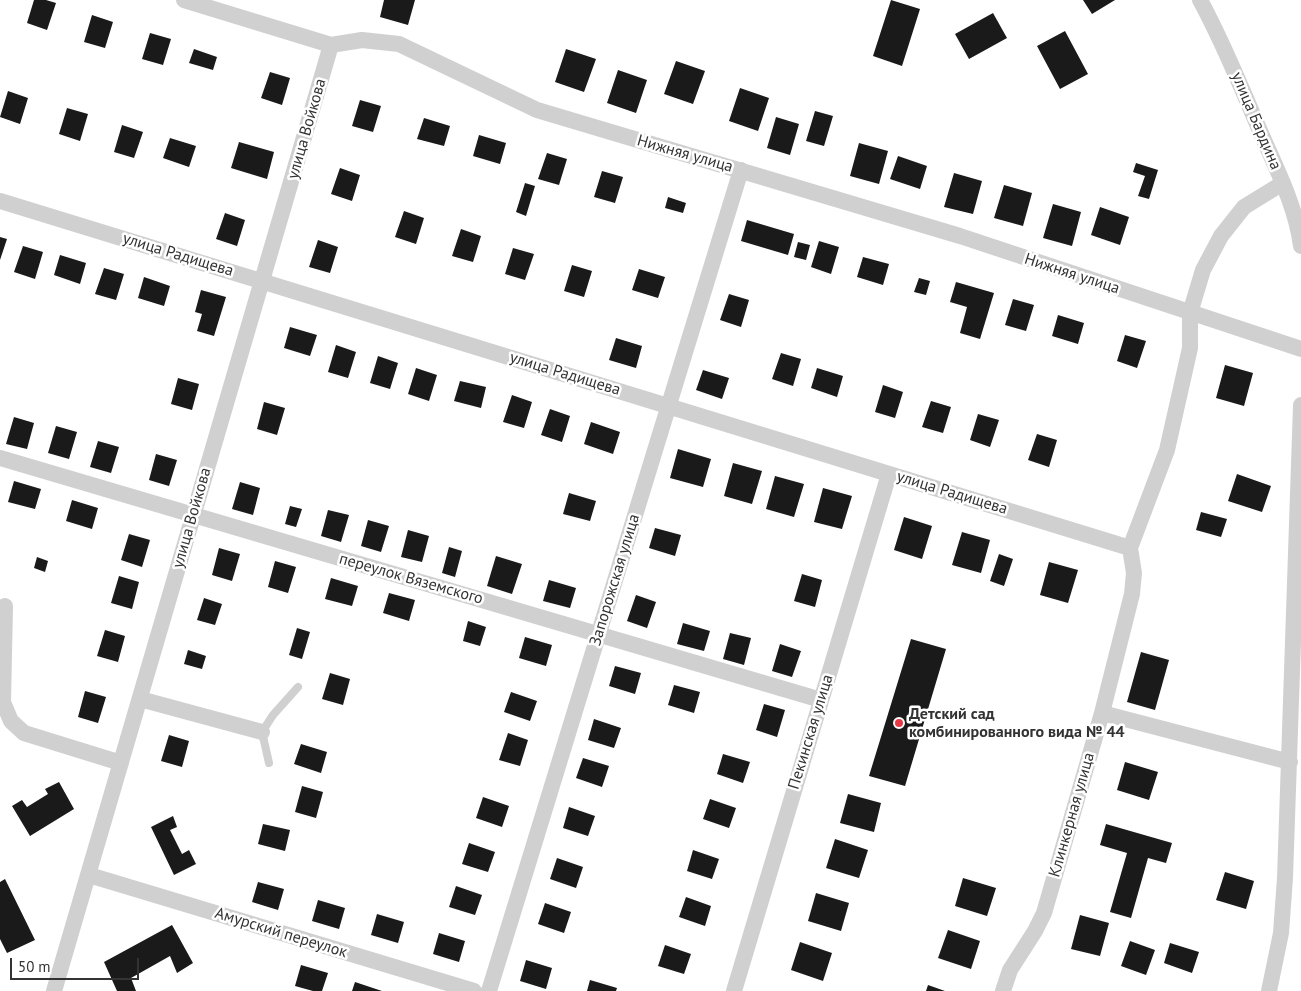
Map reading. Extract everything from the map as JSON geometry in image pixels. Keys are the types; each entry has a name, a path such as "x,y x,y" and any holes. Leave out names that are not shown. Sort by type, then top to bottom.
{"street":[{"name":"Нижняя улица","path":"184,0 331,45 362,40 399,44 537,110 960,236 1301,349"},
{"name":"улица Бардина","path":"1200,0 1217,31 1282,183 1296,206 1301,246"},
{"name":"улица Войкова","path":"54,991 331,45"},
{"name":"Запорожская улица","path":"490,991 741,170"},
{"name":"Клинкерная улица","path":"1003,991 1010,970 1036,931 1044,913 1102,713 1132,594 1134,573 1130,548 1167,450 1190,348 1190,313 1203,270 1221,236 1244,207 1282,183"},
{"name":"улица Радищева","path":"0,201 1130,548"},
{"path":"1269,991 1281,932 1290,762 1301,405"},
{"name":"переулок Вяземского","path":"0,458 821,700"},
{"name":"Пекинская улица","path":"734,991 889,474"},
{"path":"6,606 3,702 11,721 24,733 121,763"},
{"path":"140,699 262,732"},
{"path":"1102,713 1290,762"},
{"name":"Амурский переулок","path":"89,875 474,991"}],"lane":[{"path":"269,763 262,732 273,715 298,686"}],"building":[{"path":"34,0 46,0 56,3 47,30 27,23"},
{"path":"384,0 415,0 408,25 380,17"},
{"path":"891,0 920,9 902,66 873,56"},
{"path":"1083,0 1115,0 1092,14"},
{"path":"993,13 1007,38 969,59 955,34"},
{"path":"92,15 113,22 105,48 84,42"},
{"path":"1065,31 1088,74 1060,89 1037,46"},
{"path":"150,33 171,39 163,65 142,59"},
{"path":"194,49 217,57 213,70 189,63"},
{"path":"566,49 596,59 584,92 555,82"},
{"path":"676,61 705,71 693,104 664,94"},
{"path":"618,70 647,80 636,113 607,103"},
{"path":"270,72 290,78 282,105 261,98"},
{"path":"740,88 769,98 758,131 729,121"},
{"path":"8,91 28,98 20,124 0,117"},
{"path":"360,100 381,106 373,132 352,126"},
{"path":"67,108 88,114 80,141 59,134"},
{"path":"815,111 833,116 824,146 806,141"},
{"path":"776,117 799,124 790,155 767,148"},
{"path":"424,118 450,126 444,146 417,139"},
{"path":"122,125 143,132 134,158 114,152"},
{"path":"479,135 506,143 500,164 473,156"},
{"path":"170,138 196,146 189,167 163,158"},
{"path":"239,142 274,152 267,179 231,168"},
{"path":"859,143 888,151 879,184 850,176"},
{"path":"547,153 567,159 559,185 538,179"},
{"path":"898,156 927,166 920,189 890,179"},
{"path":"1136,163 1158,170 1149,199 1138,196 1145,176 1133,172"},
{"path":"340,168 360,175 352,201 331,194"},
{"path":"602,171 623,177 615,203 594,197"},
{"path":"954,173 982,181 973,214 944,207"},
{"path":"525,183 535,186 526,216 516,212"},
{"path":"1004,185 1032,193 1023,226 994,218"},
{"path":"668,197 686,203 683,213 665,208"},
{"path":"1053,204 1081,212 1072,246 1043,238"},
{"path":"1100,207 1129,217 1120,245 1091,235"},
{"path":"404,211 424,218 416,244 395,237"},
{"path":"225,213 245,220 237,246 216,239"},
{"path":"747,220 794,234 788,255 741,241"},
{"path":"461,229 481,236 473,262 452,256"},
{"path":"0,237 7,239 0,260"},
{"path":"318,240 338,247 330,273 309,267"},
{"path":"819,241 839,247 831,274 811,267"},
{"path":"798,242 810,245 806,260 794,257"},
{"path":"23,246 43,252 35,279 14,272"},
{"path":"513,248 534,254 525,280 505,274"},
{"path":"60,255 86,263 80,284 54,275"},
{"path":"863,257 889,264 883,285 857,277"},
{"path":"572,265 592,271 584,297 564,291"},
{"path":"104,268 124,274 116,300 95,294"},
{"path":"639,269 665,277 658,298 632,290"},
{"path":"144,277 170,286 164,306 138,298"},
{"path":"919,278 930,281 926,295 914,292"},
{"path":"956,282 994,293 980,339 960,333 967,307 950,302"},
{"path":"201,290 226,297 214,336 197,331 202,314 195,312"},
{"path":"729,294 749,300 741,327 720,320"},
{"path":"1013,299 1034,305 1026,331 1005,325"},
{"path":"1058,315 1084,323 1078,344 1052,336"},
{"path":"290,327 317,335 310,356 284,348"},
{"path":"1125,335 1146,341 1137,368 1117,361"},
{"path":"616,338 642,346 636,368 609,360"},
{"path":"336,345 356,352 348,378 328,372"},
{"path":"781,353 801,359 793,386 772,379"},
{"path":"378,356 398,363 390,389 370,383"},
{"path":"1225,365 1253,373 1244,406 1216,398"},
{"path":"416,368 437,375 429,401 408,394"},
{"path":"817,368 843,376 837,397 811,388"},
{"path":"703,370 729,378 722,399 696,390"},
{"path":"178,378 199,384 192,410 171,404"},
{"path":"460,381 486,387 481,408 454,401"},
{"path":"883,385 903,392 895,418 875,412"},
{"path":"512,395 532,402 524,428 503,422"},
{"path":"931,401 951,407 943,433 922,427"},
{"path":"264,402 285,408 277,435 257,429"},
{"path":"550,409 570,416 562,442 541,435"},
{"path":"978,414 999,420 990,447 970,440"},
{"path":"14,417 34,423 27,449 6,444"},
{"path":"591,422 620,432 613,454 584,444"},
{"path":"56,426 77,432 69,459 48,453"},
{"path":"1037,434 1057,440 1049,467 1028,460"},
{"path":"98,441 119,447 111,473 90,467"},
{"path":"678,449 711,459 703,487 670,478"},
{"path":"156,454 177,460 169,486 149,480"},
{"path":"733,463 762,471 752,504 724,496"},
{"path":"1237,474 1271,486 1262,512 1228,501"},
{"path":"775,476 804,484 794,517 766,509"},
{"path":"14,481 41,489 35,509 8,502"},
{"path":"240,482 260,488 253,515 232,509"},
{"path":"823,488 852,496 842,529 814,522"},
{"path":"569,493 596,501 590,521 563,514"},
{"path":"72,500 98,508 92,529 66,521"},
{"path":"290,506 302,509 296,527 285,524"},
{"path":"328,510 349,515 341,542 321,536"},
{"path":"1201,512 1227,519 1221,537 1196,530"},
{"path":"904,517 932,526 922,559 894,550"},
{"path":"368,520 389,526 381,552 361,546"},
{"path":"655,528 681,535 675,556 649,548"},
{"path":"408,530 429,536 422,562 401,557"},
{"path":"962,532 990,540 981,573 952,565"},
{"path":"129,534 150,540 142,567 121,560"},
{"path":"449,547 462,551 455,577 442,573"},
{"path":"219,548 240,554 232,581 212,575"},
{"path":"999,554 1013,559 1004,586 990,581"},
{"path":"496,556 522,564 512,594 487,586"},
{"path":"37,557 48,561 45,572 34,568"},
{"path":"275,561 296,567 288,593 268,587"},
{"path":"1049,562 1078,570 1068,603 1040,595"},
{"path":"802,574 822,580 815,607 794,601"},
{"path":"119,576 139,582 132,609 111,603"},
{"path":"331,578 358,586 352,606 325,599"},
{"path":"549,580 576,588 570,608 543,601"},
{"path":"389,593 415,600 409,621 383,613"},
{"path":"636,595 656,602 647,628 627,621"},
{"path":"204,598 222,604 215,625 197,620"},
{"path":"468,621 486,627 480,646 463,641"},
{"path":"683,623 710,631 704,651 677,644"},
{"path":"297,628 310,632 302,659 289,655"},
{"path":"105,630 125,636 118,662 97,656"},
{"path":"730,633 751,638 744,665 723,659"},
{"path":"525,637 552,645 546,666 519,658"},
{"path":"911,639 946,649 905,786 869,776"},
{"path":"780,644 801,651 792,677 772,671"},
{"path":"188,650 206,656 202,669 184,664"},
{"path":"1141,652 1169,660 1155,710 1127,702"},
{"path":"615,666 641,673 635,694 609,686"},
{"path":"330,673 350,679 343,705 322,699"},
{"path":"674,685 700,692 694,713 668,705"},
{"path":"85,691 106,697 98,723 78,717"},
{"path":"511,692 537,701 530,721 504,712"},
{"path":"764,704 785,710 777,737 756,730"},
{"path":"594,719 621,728 614,748 588,740"},
{"path":"508,733 528,740 520,766 499,760"},
{"path":"169,735 189,741 182,767 161,761"},
{"path":"301,744 327,752 321,773 294,764"},
{"path":"723,754 750,762 743,783 717,774"},
{"path":"583,758 609,766 602,787 576,778"},
{"path":"1125,762 1158,772 1149,800 1117,790"},
{"path":"59,782 74,809 30,836 12,806 22,800 27,807 48,794 45,789"},
{"path":"302,786 323,792 316,818 295,812"},
{"path":"848,794 881,803 874,832 840,823"},
{"path":"483,797 509,806 502,827 476,818"},
{"path":"710,799 736,808 729,828 703,819"},
{"path":"569,807 595,816 588,836 563,828"},
{"path":"173,816 177,827 170,830 182,854 189,850 196,864 174,875 151,827"},
{"path":"263,824 290,830 285,851 258,844"},
{"path":"1106,824 1172,843 1166,863 1148,858 1131,918 1110,912 1127,853 1100,845"},
{"path":"835,839 868,850 859,878 826,868"},
{"path":"469,843 495,852 488,872 462,864"},
{"path":"693,850 719,859 712,879 687,871"},
{"path":"557,858 583,867 576,888 550,879"},
{"path":"1225,872 1254,881 1246,909 1216,900"},
{"path":"963,878 996,888 987,916 955,906"},
{"path":"5,879 35,940 7,953 0,939 0,882"},
{"path":"258,882 284,889 278,910 252,902"},
{"path":"456,886 482,895 475,915 449,907"},
{"path":"816,893 849,903 841,931 808,921"},
{"path":"686,897 711,906 705,926 679,917"},
{"path":"318,900 345,908 339,929 312,921"},
{"path":"545,903 571,912 564,933 538,924"},
{"path":"377,914 404,922 398,943 371,935"},
{"path":"1080,915 1109,923 1100,956 1071,949"},
{"path":"172,925 193,963 177,973 170,956 131,978 136,991 117,991 104,962"},
{"path":"948,930 980,941 971,969 938,958"},
{"path":"439,933 465,941 459,962 433,954"},
{"path":"1130,941 1155,950 1146,975 1121,966"},
{"path":"800,942 832,953 823,981 791,970"},
{"path":"1170,943 1199,952 1192,973 1164,963"},
{"path":"665,945 691,954 684,974 658,966"},
{"path":"526,960 552,968 546,989 520,981"},
{"path":"301,965 328,973 322,991 313,991 295,986"},
{"path":"590,980 617,988 616,991 587,991"},
{"path":"355,982 382,991 352,991"},
{"path":"928,985 945,991 926,991"}],"place":[{"name":"Детский сад комбинированного вида № 44","path":"899,723"}]}
